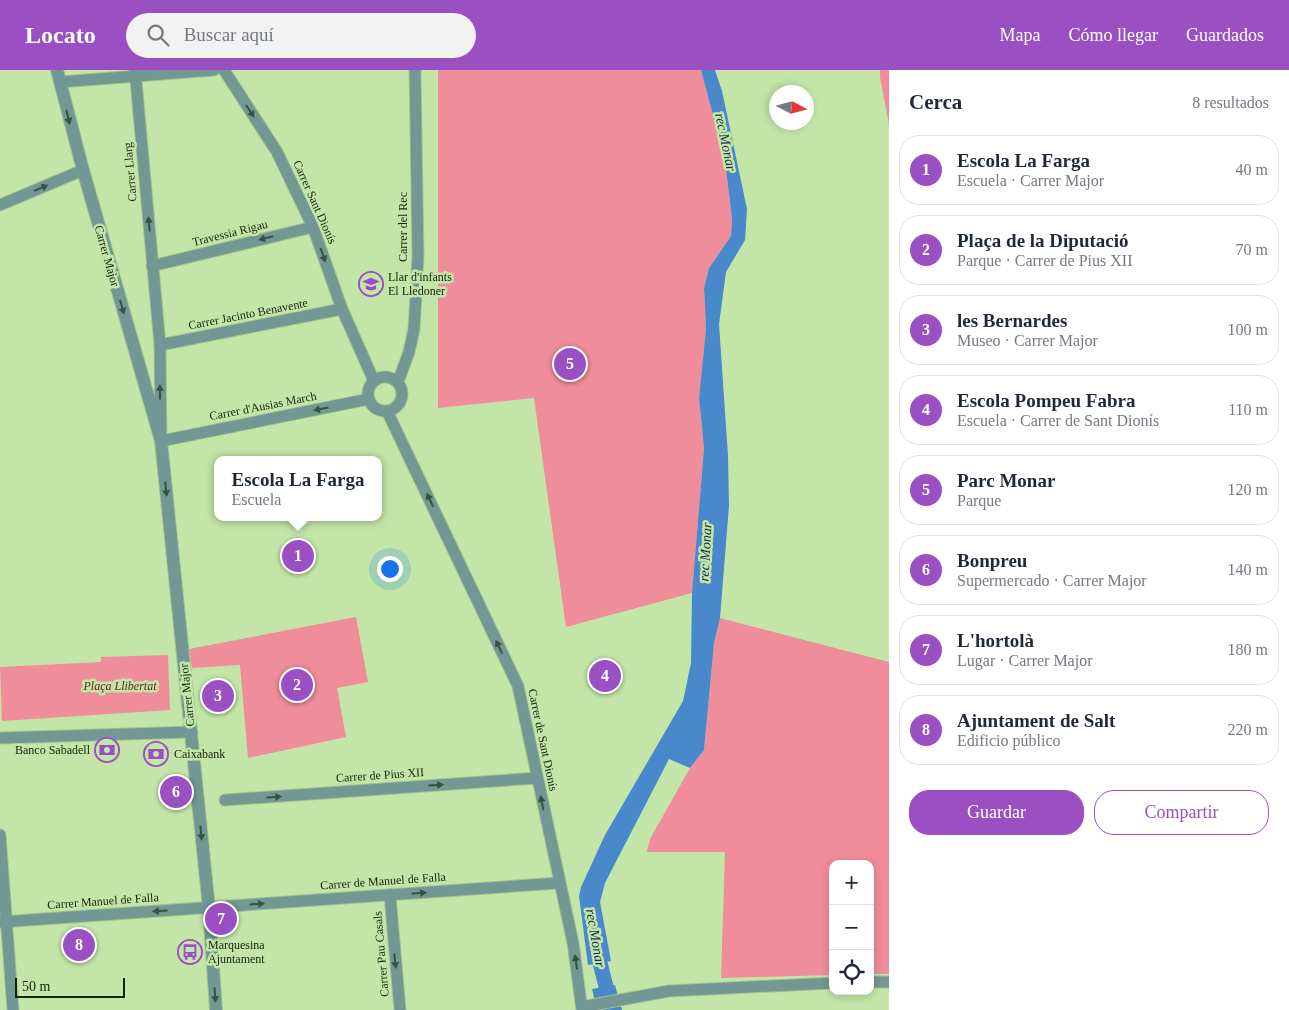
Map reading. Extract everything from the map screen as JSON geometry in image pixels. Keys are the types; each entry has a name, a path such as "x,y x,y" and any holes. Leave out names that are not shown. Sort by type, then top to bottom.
{"street":[{"path":"58,76 214,70"},
{"name":"Carrer Sant Dionís","path":"224,70 277,152 314,227 342,309 374,381"},
{"name":"Carrer del Rec","path":"398,382 409,352 414,329 416,295 418,256 415,70"},
{"name":"Carrer Llarg","path":"135,73 153,269"},
{"name":"Carrer Major","path":"58,76 83,170 161,440"},
{"path":"0,205 83,170"},
{"name":"Travessia Rigau","path":"153,269 314,227"},
{"name":"Carrer Major","path":"153,269 160,346 161,440 209,908 216,1010"},
{"name":"Carrer Jacinto Benavente","path":"160,346 342,309"},
{"path":"386,377 398,382 402,392 400,403 387,411 380,410 369,399 369,389 374,381 386,377"},
{"name":"Carrer d'Ausias March","path":"161,440 369,399"},
{"name":"Carrer de Sant Dionís","path":"387,411 518,686 585,1007"},
{"path":"0,738 192,732"},
{"name":"Carrer de Pius XII","path":"225,800 537,778"},
{"path":"0,835 3,922 14,1010"},
{"name":"Carrer de Manuel de Falla","path":"209,908 558,883"},
{"name":"Carrer Pau Casals","path":"390,895 400,1010"},
{"name":"Carrer Manuel de Falla","path":"3,922 209,908"},
{"path":"585,1007 669,991 829,982"},
{"path":"874,982 889,982"}],"green space":[{"path":"438,70 701,70 725,161 732,219 731,236 709,268 704,288 706,329 699,398 704,448 692,593 566,627 534,398 438,408"},
{"path":"880,70 889,70 889,125 880,77"},
{"path":"356,617 368,682 337,688 346,737 248,758 240,665 192,668 189,649"},
{"path":"720,618 889,662 889,974 874,974 874,860 829,860 829,975 721,978 725,852 647,852 650,839 690,768 704,750 714,643"},
{"name":"Plaça Llibertat","path":"168,655 170,710 2,721 0,667 101,662 101,657"}],"water":[{"path":"701,70 715,70 722,91 747,209 745,240 726,272 719,324 728,456 729,506 720,618 714,643 704,750 690,768 669,759 605,883 600,902 611,961 588,965 579,896 581,887 605,835 683,701 691,663 692,593 704,448 699,398 706,329 704,288 709,268 731,236 732,219 725,161"},
{"path":"615,985 622,1010 597,1010 592,989"}],"waterway":[{"name":"rec Monar","path":"595,943 612,1010"}],"place":[{"name":"Llar d'infants El Lledoner","path":"371,284"},
{"name":"Parc Monar","path":"570,364"},
{"name":"Escola La Farga","path":"298,556"},
{"name":"Escola Pompeu Fabra","path":"605,676"},
{"name":"Plaça de la Diputació","path":"297,685"},
{"name":"les Bernardes","path":"218,696"},
{"name":"Banco Sabadell","path":"107,750"},
{"name":"Caixabank","path":"156,754"},
{"name":"Bonpreu","path":"176,792"},
{"name":"L'hortolà","path":"221,919"},
{"name":"Ajuntament de Salt","path":"79,945"},
{"name":"Marquesina Ajuntament","path":"190,952"}]}
